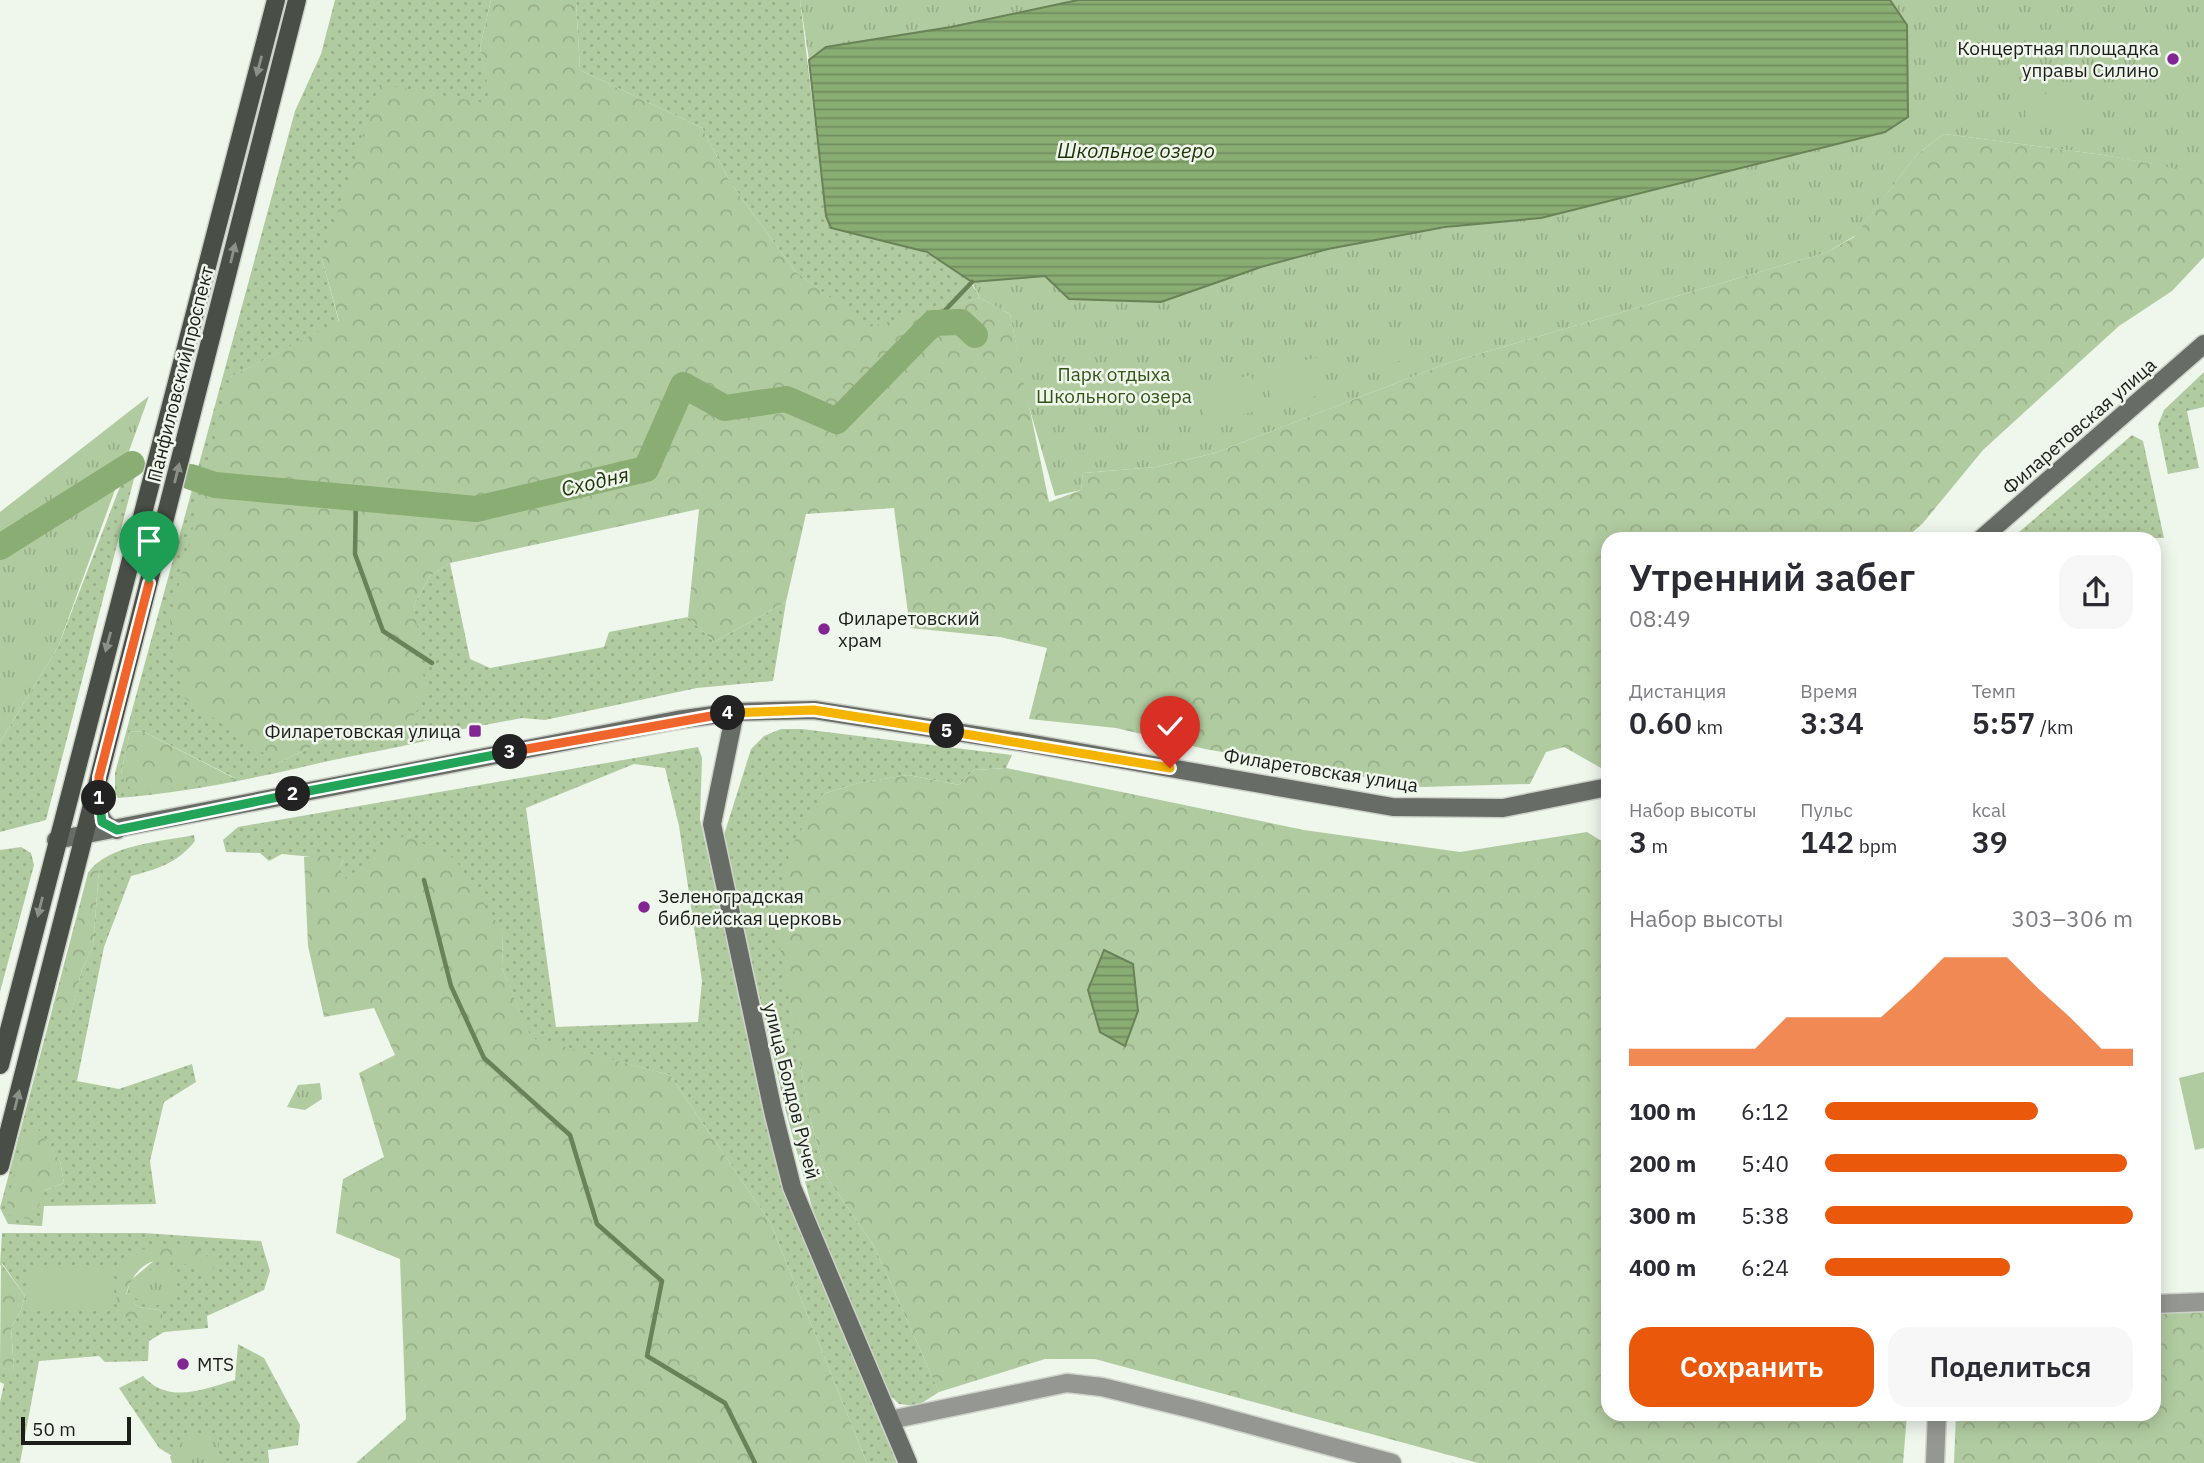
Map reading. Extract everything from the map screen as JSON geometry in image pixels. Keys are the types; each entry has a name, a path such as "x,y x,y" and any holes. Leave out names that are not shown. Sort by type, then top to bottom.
{"main road":[{"name":"Панфиловский проспект","path":"0,1065 56,840 276,0"},
{"name":"Панфиловский проспект","path":"0,1166 297,0"},
{"path":"63,813 74,833 84,837"}],"street":[{"name":"Филаретовская улица","path":"1989,532 2204,344"},
{"name":"Филаретовская улица","path":"56,840 84,837 418,769 735,712 814,710 1393,807 1503,808 1601,788"},
{"name":"улица Болдов Ручей","path":"735,712 712,824 749,1004 792,1187 908,1463"},
{"path":"99,777 100,818 107,827 117,830"},
{"path":"74,875 90,844 117,830"},
{"path":"48,872 60,848 84,837"},
{"path":"2161,1304 2204,1302"},
{"path":"890,1420 1067,1383 1102,1387 1169,1403 1392,1463"},
{"path":"1935,1463 1937,1421"}],"green space":[{"path":"335,0 491,0 480,47 492,104 322,259 339,322 230,377 278,763 338,734 392,737 418,649 414,604 430,576 450,563 470,659 490,668 604,647 609,632 688,617 714,642 786,602 773,681 697,688 545,720 522,718 453,731 452,735 432,740 250,778 185,790 118,798 115,793 115,773 295,111 321,54","holes":["130,731 144,732 235,778 121,774"]},
{"path":"491,0 576,0 580,70 702,128 730,182 795,271 869,327 980,298 1010,314 1049,502 1081,490 1083,473 1156,467 1215,453 1448,363 1828,252 1854,237 1917,154 1944,134 2104,155 2204,173 2204,257 2172,291 2119,326 1983,450 1913,532 1601,532 1601,768 1564,747 1546,752 1530,784 1422,787 1205,749 1116,728 1029,719 1047,648 1000,637 910,628 894,508 806,514 786,602 714,642 688,617 699,509 450,563 430,576 414,604 426,695 404,733 392,737 338,734 278,763 183,697 170,621 230,377 339,321 322,259 380,84 491,104 480,47"},
{"path":"576,0 800,0 826,216 831,228 915,249 935,257 953,267 969,281 980,298 869,328 795,271 730,182 702,128 580,70"},
{"path":"800,0 1078,0 951,27 826,47 809,60"},
{"name":"Парк отдыха Школьного озера","path":"1890,0 2204,0 2204,174 2104,155 1944,134 1917,154 1856,235 1828,252 1448,363 1215,453 1156,467 1083,473 1081,490 1055,496 1027,400 1010,314 980,298 972,282 1045,276 1069,299 1261,267 1328,249 1393,236 1491,221 1541,218 1885,132 1908,117 1907,26"},
{"path":"2026,93 2077,95 2075,127 2025,125"},
{"path":"1408,336 1415,356 1373,369 1367,349"},
{"path":"1318,357 1328,393 1273,407 1264,372"},
{"path":"2204,372 2204,407 2187,411 2199,468 2168,474 2158,425 2164,410"},
{"path":"1251,375 1260,410 1206,425 1196,390"},
{"path":"149,396 58,647 0,742 0,512"},
{"path":"2132,435 2143,441 2164,538 2161,538 2161,532 2019,532"},
{"path":"126,471 136,471 46,820 0,832 0,742 58,647"},
{"path":"781,729 802,729 1012,755 1006,768 974,770 959,785 908,775 858,783 823,794 775,915 809,1114 826,1176 874,1246 939,1392 917,1406 899,1404 889,1394 815,1218 786,1112 723,838 751,749 764,736"},
{"path":"130,731 144,732 236,779 134,794 121,774"},
{"path":"698,747 702,758 700,819 776,1161 897,1463 867,1463 770,1222 670,1075 531,1039 502,968 503,932 332,888 343,860 282,854 269,861 260,853 226,852 223,840 238,827","holes":["634,764 665,768 679,826 702,981 698,1022 556,1027 526,808"]},
{"path":"1006,768 1304,830 1460,852 1587,832 1601,841 1601,1421 1906,1421 1903,1463 1478,1463 1095,1359 1045,1359 939,1392 874,1246 826,1176 809,1114 774,915 791,847 823,794 858,783 908,775 959,785 974,770"},
{"path":"194,835 195,841 174,860 131,876 104,947 77,1081 119,1089 192,1064 196,1082 164,1102 150,1161 156,1204 44,1206 42,1226 8,1224 0,1208 88,873 97,863 122,850","holes":["99,869 93,947 82,969 70,1018","35,1126 60,1161 64,1183 45,1190"]},
{"path":"405,835 455,859 503,932 502,968 531,1038 670,1075 770,1222 867,1463 356,1463 406,1419 400,1259 336,1233 343,1179 384,1157 359,1073 395,1055 374,1008 324,1017 308,946 304,857 333,855 343,859 334,887"},
{"path":"21,847 31,853 34,865 0,992 0,850"},
{"path":"99,869 93,947 82,969 70,1019 56,1000 90,872"},
{"path":"2204,1072 2204,1148 2195,1150 2179,1078"},
{"path":"320,1083 322,1099 305,1110 287,1107 298,1085"},
{"path":"36,1126 60,1161 64,1183 45,1190 33,1220 7,1215 6,1209 22,1140"},
{"path":"2,1233 144,1233 261,1241 270,1271 264,1290 207,1316 208,1328 164,1332 149,1341 148,1361 105,1362 99,1356 39,1361 20,1463 0,1463 0,1402 4,1384 0,1382 0,1363 3,1368 14,1370 11,1327 20,1313 25,1296 2,1263 0,1266","holes":["142,1250 216,1262 194,1266 174,1259 156,1259 131,1280 126,1295 138,1307 160,1310 164,1321 117,1309"]},
{"path":"161,1243 195,1248 216,1262 209,1280 185,1264 173,1260 151,1262 141,1269 132,1279 126,1294 138,1307 160,1310 165,1321 134,1321 117,1309 116,1287 121,1265 142,1250"},
{"path":"1,1263 25,1296 20,1313 11,1327 14,1371 3,1368 0,1363"},
{"path":"159,1265 172,1271 177,1286 168,1305 146,1305 129,1294 133,1280"},
{"path":"29,1266 113,1266 113,1310 28,1309"},
{"path":"2204,1305 2204,1463 1954,1463 1956,1421 2161,1421 2161,1308"},
{"path":"238,1344 264,1358 300,1425 298,1445 268,1450 269,1463 173,1463 174,1457 159,1448 119,1388 143,1376 153,1385 175,1392 199,1390 235,1380"},
{"path":"202,1433 219,1443 217,1463 172,1463 170,1457 183,1441"}],"water":[{"name":"Школьное озеро","path":"1078,0 1890,0 1907,25 1908,117 1885,132 1541,218 1445,227 1328,249 1261,267 1161,302 1069,299 1045,276 972,282 927,252 831,228 826,216 809,60 826,47 951,27"},
{"path":"1104,950 1133,964 1138,1011 1125,1046 1100,1032 1088,990"}],"waterway":[{"path":"933,323 972,282"},
{"name":"Сходня","path":"191,477 215,485 476,509 646,469 683,385 725,408 786,399 837,421 933,323 961,322 975,335"},
{"name":"Сходня","path":"0,547 132,464"},
{"path":"356,498 355,554 383,631 432,663"},
{"path":"424,880 451,986 484,1058 570,1135 597,1224 662,1281 647,1356 725,1403 755,1463"}],"place":[{"name":"Концертная площадка управы Силино","path":"2173,59"},
{"name":"Филаретовский храм","path":"824,629"},
{"name":"Филаретовская улица","path":"475,731"},
{"name":"Зеленоградская библейская церковь","path":"644,907"},
{"name":"MTS","path":"183,1364"}],"route":[{"path":"149,583 99,777 100,818 107,827 117,830 667,722 773,709 814,710 1170,768"}]}
